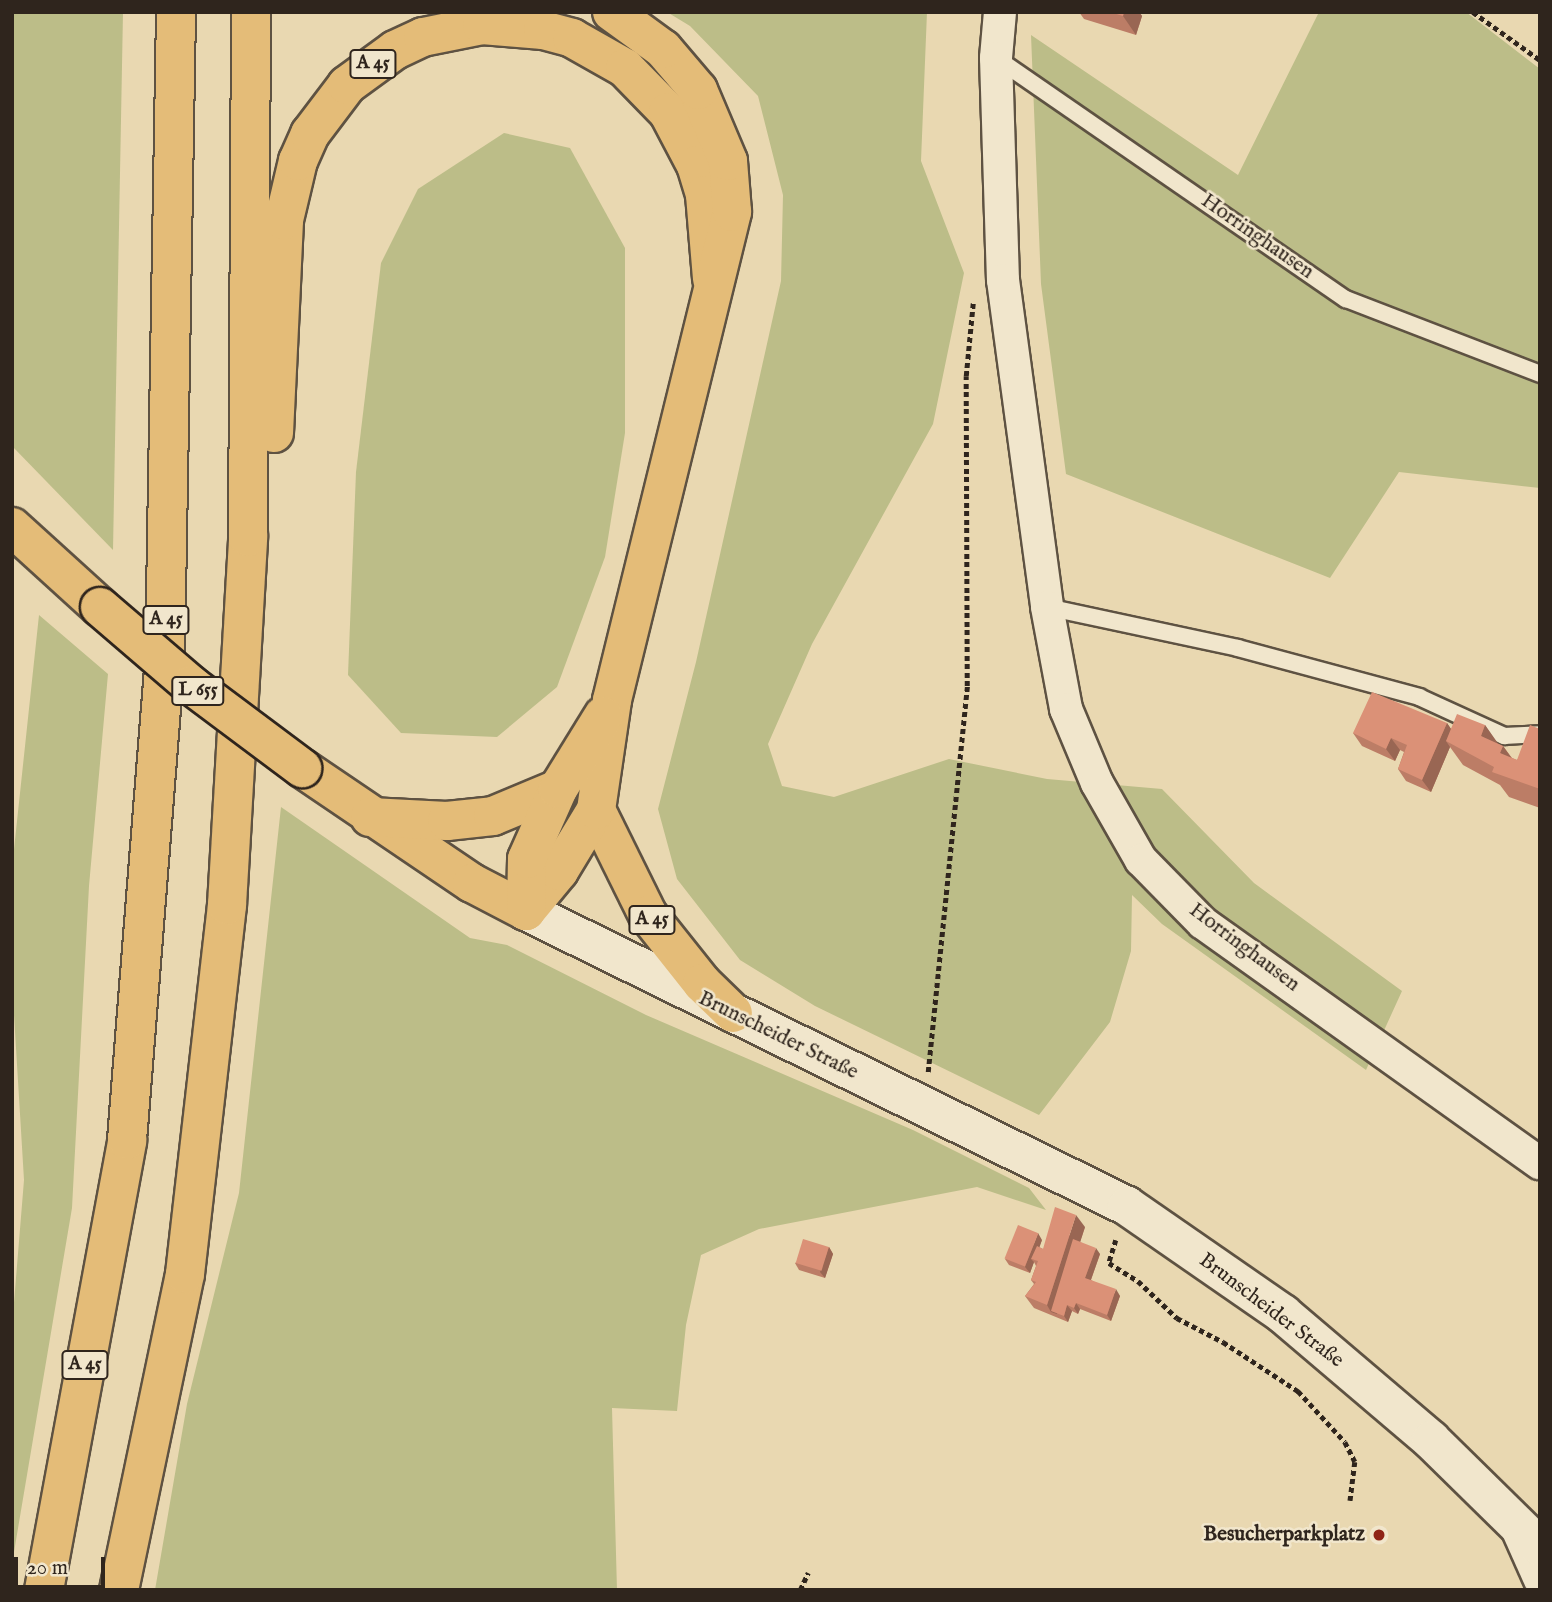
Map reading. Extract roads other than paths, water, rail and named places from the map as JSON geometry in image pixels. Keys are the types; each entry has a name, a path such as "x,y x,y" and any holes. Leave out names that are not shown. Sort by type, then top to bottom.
{"main road":[{"name":"A 45","path":"159,12 177,98"},
{"name":"A 45","path":"44,1590 127,1140 165,655 177,98 176,12"},
{"name":"A 45","path":"119,1590 185,1273 227,905 248,537 251,12"},
{"name":"A 45","path":"526,911 559,871 596,810 612,700 712,279 729,237 732,212 721,137 682,68 612,12"},
{"name":"A 45","path":"248,537 274,435 289,190 310,134 327,108 362,72 395,50 452,29 512,25 572,38 625,68 668,111 696,166 705,195 712,279"},
{"name":"Brunscheider Straße","path":"12,527 47,561 191,685 370,817 472,883 924,1108 1066,1172 1127,1206 1283,1314 1431,1440 1527,1534"},
{"name":"A 45","path":"526,911 527,859 558,789 612,700"},
{"path":"370,817 447,821 493,816 558,789"},
{"name":"A 45","path":"596,810 649,915 702,983 733,1013"}],"street":[{"name":"Horringhausen","path":"1000,12 996,58 1003,280 1047,607 1066,709 1097,783 1142,860 1203,923 1540,1163"},
{"path":"1527,1534 1540,1580"}],"lane":[{"name":"Horringhausen","path":"996,58 1346,299 1540,374"},
{"path":"1047,607 1238,648 1419,697 1504,736 1540,734"}],"place":[{"name":"Besucherparkplatz","path":"1379,1535"}]}
